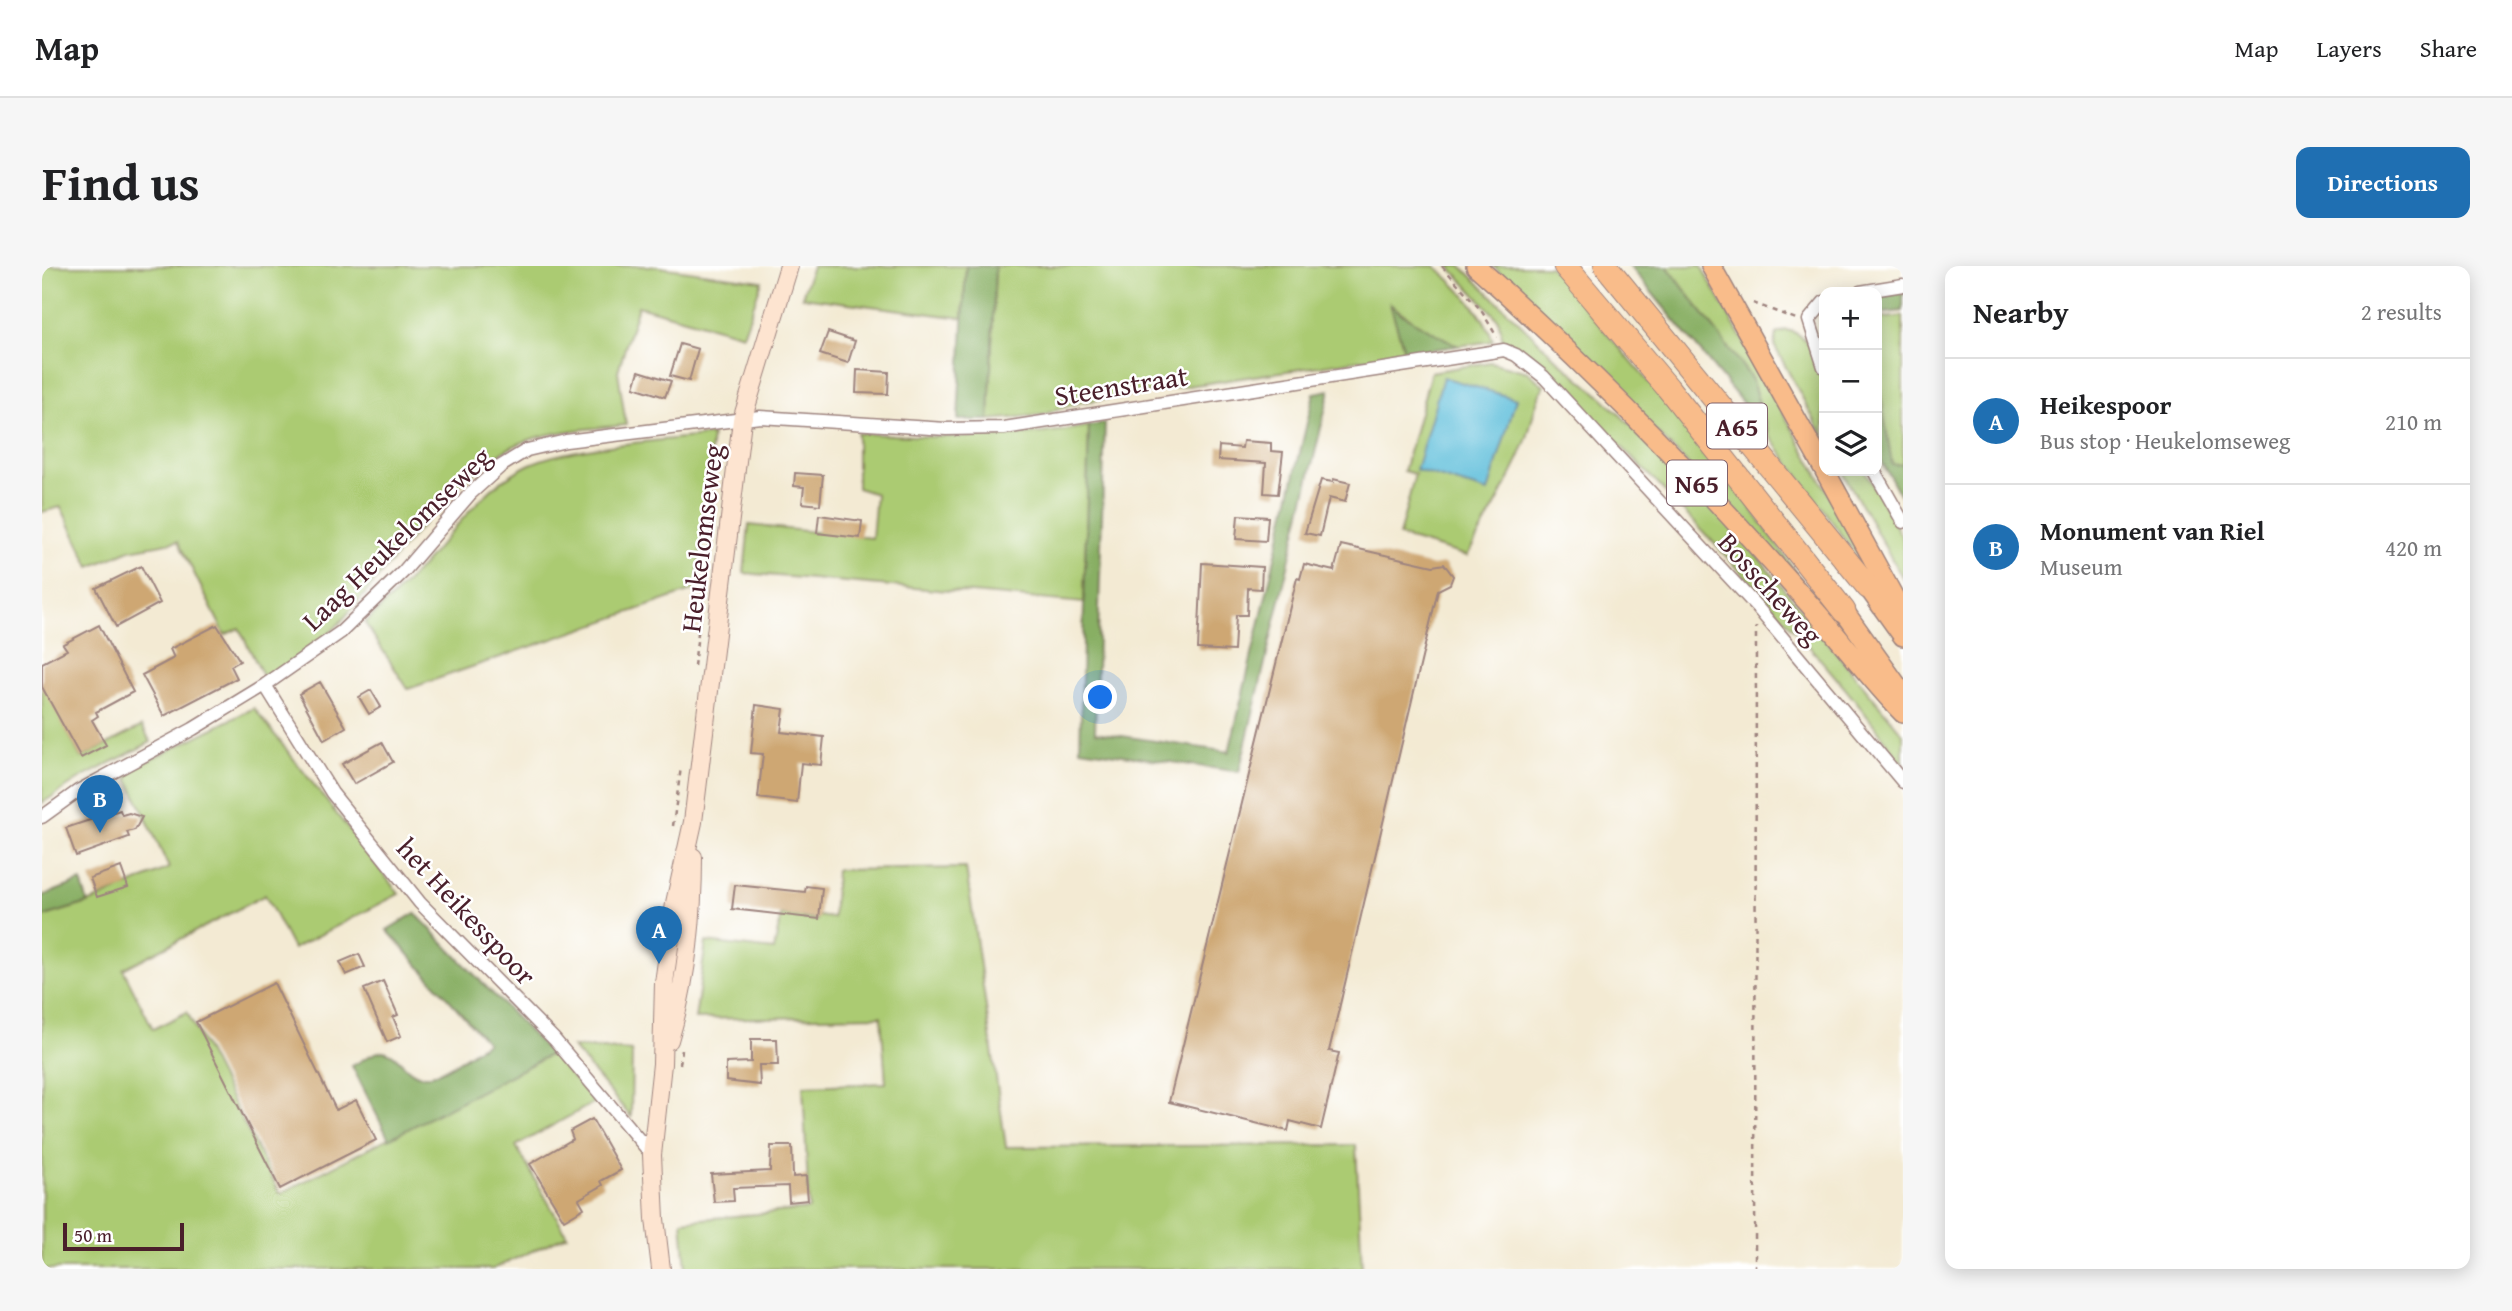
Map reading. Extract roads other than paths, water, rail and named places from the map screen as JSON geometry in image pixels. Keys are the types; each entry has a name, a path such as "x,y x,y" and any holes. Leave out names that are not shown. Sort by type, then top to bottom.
{"highway":[{"name":"A65","path":"1565,266 1668,388 1844,611"},
{"name":"A65","path":"1606,266 1868,587"}],"main road":[{"name":"N65","path":"1476,266 1710,496 1803,597 1871,680 1903,713"},
{"path":"1711,266 1819,459"},
{"path":"1828,476 1888,581 1903,614"},
{"path":"1868,587 1903,636"},
{"path":"1844,611 1903,694"}],"street":[{"name":"Heukelomseweg","path":"661,1269 652,1155 662,1064 683,979 693,905 693,822 743,420 789,266"},
{"path":"1882,288 1903,285"},
{"path":"1819,308 1809,320 1819,352"},
{"name":"Steenstraat","path":"743,420 760,417 946,429 1004,428 1503,350"},
{"name":"Bosscheweg","path":"1503,350 1516,355 1544,377 1756,606 1903,782"},
{"name":"Laag Heukelomseweg","path":"42,817 78,791 193,729 265,685 341,632 404,571 470,494 501,466 527,450 566,441 743,420"},
{"path":"1877,476 1903,522"},
{"name":"het Heikesspoor","path":"265,685 332,793 420,903 554,1040 652,1155"}],"water":[{"path":"1443,377 1516,399 1488,492 1416,470"}],"place":[{"name":"Monument van Riel","path":"100,833"},
{"name":"Heikespoor","path":"659,964"}]}
